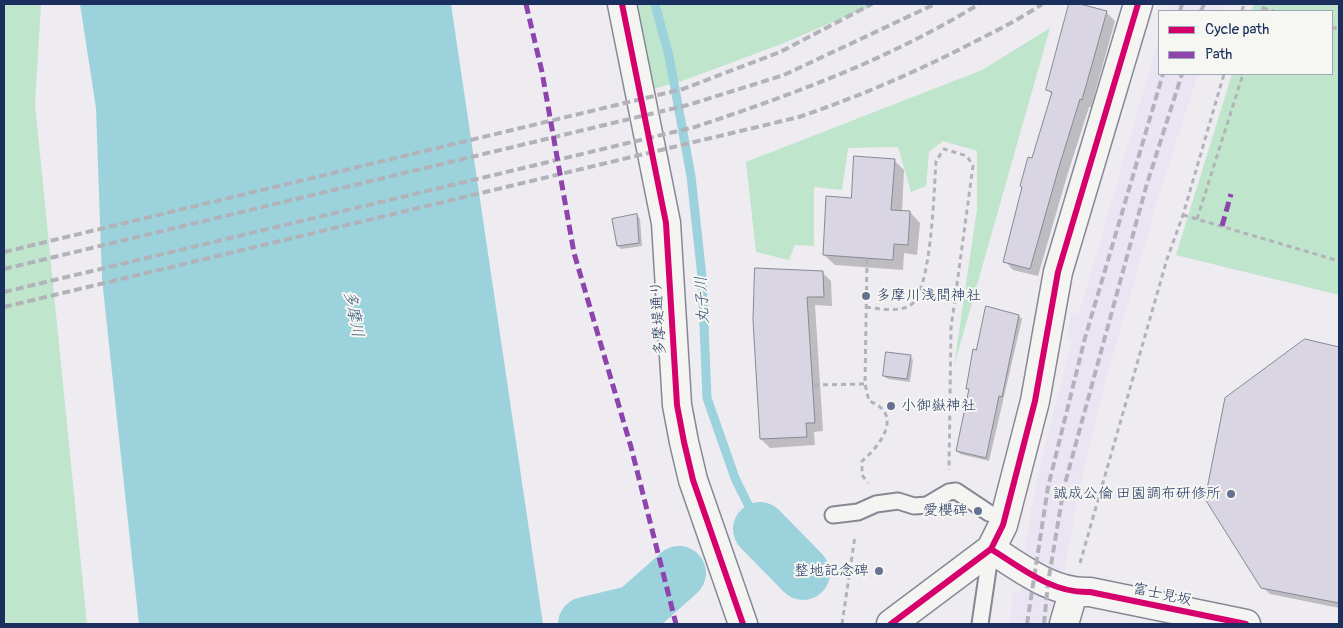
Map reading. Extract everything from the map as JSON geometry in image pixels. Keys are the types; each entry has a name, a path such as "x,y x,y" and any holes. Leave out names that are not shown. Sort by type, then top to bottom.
{"street":[{"name":"多摩堤通り","path":"622,4 666,223 677,405 684,442 693,480 743,624"},
{"path":"891,624 991,549 1004,519 1035,401 1058,272 1138,4"},
{"path":"991,549 1034,576 1073,593 1064,624"},
{"name":"富士見坂","path":"1073,593 1090,592 1246,624"}],"lane":[{"path":"833,515 858,512 876,504 898,501 914,506 926,506 949,492 956,491 989,513 1004,519"},
{"path":"980,624 991,549"}],"path":[{"path":"1073,593 1092,516 1167,259 1183,215 1224,75"},
{"path":"1197,219 1243,75"},
{"path":"866,307 884,309 909,306 918,297 927,274 936,161 944,149 967,156 973,166 951,328 949,492"},
{"path":"1183,215 1339,261"},
{"path":"842,624 858,512 862,497 869,485 862,474 862,461 884,437 887,424 885,411 878,404 869,401 865,384 867,259"},
{"path":"814,385 865,384"}],"shaded area":[{"path":"1169,4 1223,4 1220,10 1167,10"},
{"path":"1158,41 1158,75 1198,75 1162,185 1108,372 1078,495 1057,613 1058,624 1010,624 1013,592 1021,592 1027,536 1040,466 1072,339 1067,337 1071,312 1079,314"}],"green space":[{"path":"4,4 41,4 35,104 87,624 4,624"},
{"path":"622,4 876,4 779,45 682,81 642,92"},
{"path":"1254,4 1339,4 1339,295 1176,255 1232,75 1333,75 1333,10 1252,10"},
{"path":"1050,28 954,366 977,209 977,151 943,141 929,152 926,186 911,192 898,147 848,148 842,190 814,187 814,246 795,245 789,260 756,252 746,162 982,70"}],"water":[{"name":"多摩川","path":"80,4 451,4 543,624 139,624 102,279 96,108"}],"building":[{"path":"1069,4 1080,4 1107,11 1030,269 1003,262 1028,157 1032,158 1052,92 1046,90"},
{"path":"854,156 895,159 891,210 910,211 908,245 894,244 893,260 823,255 826,196 851,198"},
{"path":"637,214 639,243 617,246 612,219"},
{"path":"755,268 823,271 824,297 807,297 815,423 806,423 807,437 760,439 753,320"},
{"path":"986,306 1019,315 1002,397 999,396 986,458 956,451 969,389 966,389 973,349 976,350"},
{"path":"1305,339 1339,347 1339,603 1261,588 1205,499 1225,398"},
{"path":"886,352 911,355 907,379 883,376"}],"waterway":[{"name":"丸子川","path":"655,4 669,56 691,176 702,277 707,398 735,478 760,529 752,538"},
{"name":"丸子川","path":"760,529 803,573"},
{"path":"585,624 635,612 679,573"}],"railway":[{"path":"4,252 683,89 780,52 872,4"},
{"path":"4,269 688,105 784,75 935,4"},
{"path":"4,292 695,127 769,102 841,74 911,42 979,4"},
{"path":"4,307 799,117 844,101 908,74 1008,25 1042,4"},
{"path":"1180,10 1182,4"},
{"path":"1201,10 1204,4"},
{"path":"1027,624 1048,487 1085,338 1163,75"},
{"path":"1044,624 1048,583 1064,487 1146,187 1182,75"}],"marked path":[{"path":"526,4 542,72 574,253 631,447 676,624"},
{"path":"1222,226 1231,194"}],"cycle path":[{"path":"622,4 666,223 677,405 684,442 693,480 743,624"},
{"path":"891,624 991,549 1003,525 1035,401 1058,272 1138,4"},
{"path":"991,549 1038,578 1063,589 1076,592 1090,592 1246,624"}],"place":[{"name":"多摩川浅間神社","path":"866,296"},
{"name":"小御嶽神社","path":"891,406"},
{"name":"誠成公倫 田園調布研修所","path":"1231,494"},
{"name":"愛櫻碑","path":"978,511"},
{"name":"整地記念碑","path":"879,571"}]}
